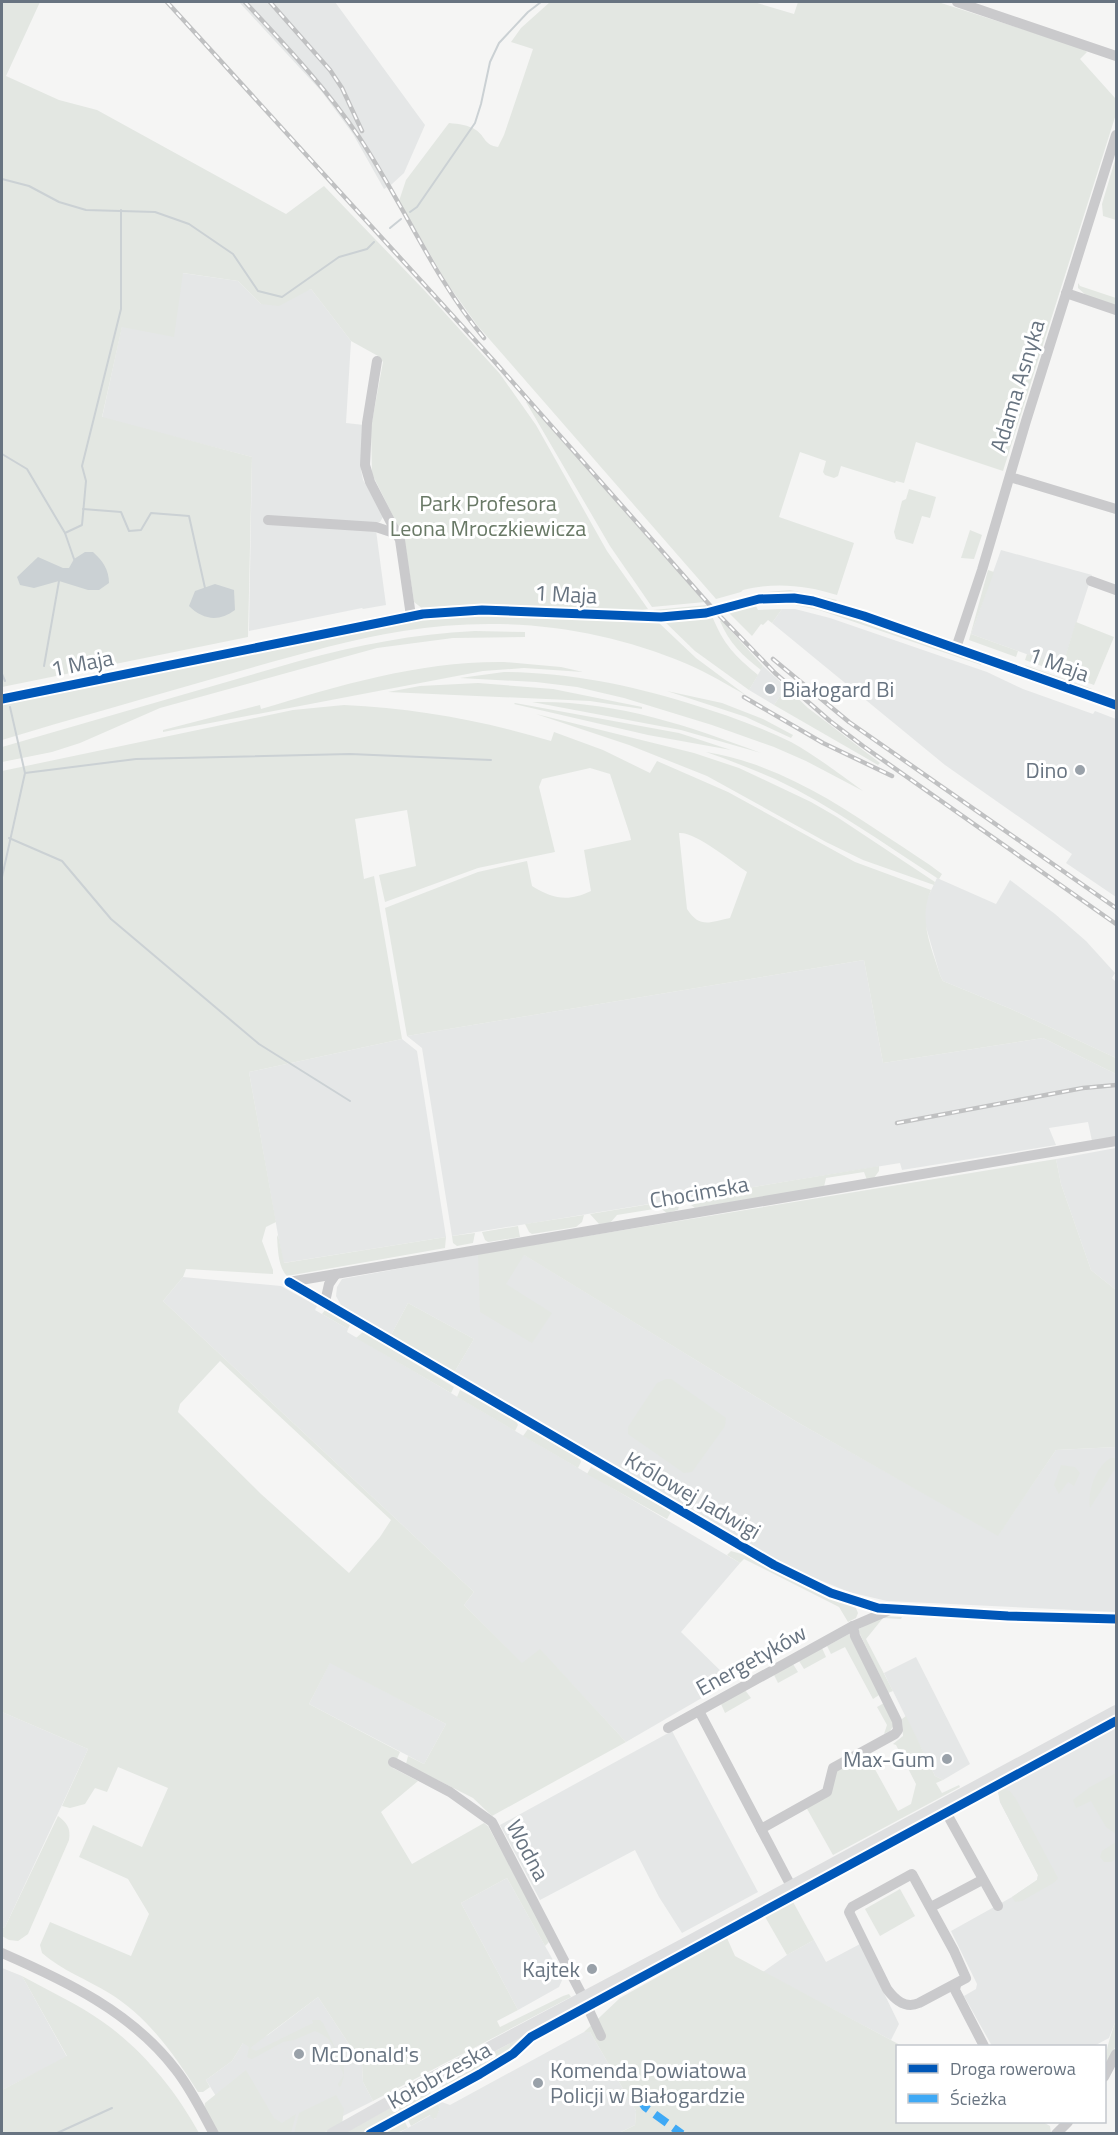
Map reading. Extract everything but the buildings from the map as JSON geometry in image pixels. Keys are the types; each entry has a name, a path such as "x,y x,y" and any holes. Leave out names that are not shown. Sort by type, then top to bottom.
{"main road":[{"name":"Kołobrzeska","path":"332,2133 1116,1711"}],"street":[{"path":"957,2 1116,56"},
{"name":"Adama Asnyka","path":"956,648 1116,135"},
{"path":"1066,293 1116,310"},
{"path":"377,361 367,423 366,469 372,486 400,540 411,616"},
{"path":"1010,477 1116,509"},
{"path":"268,520 376,527 391,530 397,534"},
{"path":"1091,581 1116,590"},
{"name":"1 Maja","path":"2,699 445,611 482,610 661,618 706,613 749,600 785,597 804,599 837,608 1116,705"},
{"name":"Chocimska","path":"289,1282 1116,1141"},
{"path":"325,1302 329,1284 336,1274"},
{"name":"Królowej Jadwigi","path":"289,1282 774,1565 831,1593 864,1604 892,1609 1008,1616 1116,1619"},
{"path":"761,1829 827,1792 833,1768 896,1734 898,1730 897,1721 855,1636 864,1604"},
{"name":"Energetyków","path":"668,1728 857,1624 892,1609"},
{"path":"699,1711 791,1886"},
{"name":"Wodna","path":"393,1762 450,1792 492,1822 601,2036"},
{"path":"942,1804 998,1906"},
{"path":"912,1874 931,1907 966,1976 956,1985 915,2005 906,2006 895,1999 887,1989 849,1912 852,1907 912,1874"},
{"path":"931,1907 982,1880"},
{"path":"2,1953 75,1986 124,2019 161,2052 177,2071 214,2133"},
{"path":"956,1985 955,1990 983,2045"},
{"path":"1106,2073 1116,2054"}],"shaded area":[{"path":"239,2 335,2 425,125 404,173 392,184 384,189 353,134 322,92"},
{"path":"182,273 238,281 261,304 311,289 351,341 346,423 364,425 361,470 363,480 383,517 380,522 375,523 386,605 249,631 252,457 102,418 122,326"},
{"path":"1001,550 1092,575 1062,667 971,634"},
{"path":"85,552 93,552 107,570 109,583 99,590 88,590 59,581 34,588 20,585 17,577 38,557 63,568 69,568 74,559"},
{"path":"215,584 234,590 235,610 217,618 205,617 189,606 195,591"},
{"path":"782,609 795,609 830,618 987,672 1023,689 1093,714 1095,711 1116,719 1116,897 1066,863 1072,854 945,765 772,623"},
{"path":"763,666 786,687 774,705 749,690"},
{"path":"937,878 996,904 1010,880 1086,941 1115,973 1112,978 1116,982 1116,1058 1011,1009 943,981 924,920 925,903"},
{"path":"864,960 883,1063 1043,1038 1116,1074 1116,1137 1092,1141 1088,1122 1049,1128 1056,1145 902,1170 900,1163 452,1236 422,1048 407,1036"},
{"path":"402,1039 417,1051 446,1237 283,1263 249,1072"},
{"path":"1116,1148 1116,1290 1091,1270 1061,1184 1056,1159"},
{"path":"513,1248 797,1422 998,1535 1056,1450 1116,1447 1116,1612 887,1601 849,1592 790,1568 454,1373 474,1339 408,1303 391,1335 341,1305 336,1296 337,1287 342,1279"},
{"path":"183,1277 281,1286 317,1306 315,1310 348,1329 347,1332 740,1563 681,1632 731,1681 626,1742 540,1650 522,1664 464,1605 474,1592 163,1301"},
{"path":"916,1657 970,1764 943,1780 935,1776 884,1673"},
{"path":"330,1662 446,1724 424,1764 309,1704"},
{"path":"2,1712 88,1749 5,1927 2,1928"},
{"path":"1116,1726 1116,2020 1109,2038 1096,2045 991,2045 964,1996 976,1989 977,1984 951,1931 1012,1897 1037,1880 1038,1875 1000,1802 998,1791"},
{"path":"672,1731 758,1892 682,1933 659,1897 635,1850 540,1900 500,1825"},
{"path":"507,1878 563,1978 559,1987 518,2010 461,1903"},
{"path":"814,1940 826,1962 860,1944 899,2024 891,2040 763,1972"},
{"path":"2,1968 22,1976 67,2057 2,2090"},
{"path":"318,1997 362,2064 363,2082 373,2101 309,2133 241,2133 206,2080 232,2061 243,2043 268,2035"},
{"path":"584,2032 590,2032 636,2111 635,2125 619,2133 397,2134 431,2115 435,2119 440,2108 436,2100 450,2105"}],"green space":[{"name":"Park Profesora Leona Mroczkiewicza","path":"2,2 40,2 6,76 59,100 97,110 286,214 324,186 425,291 500,374 536,425 607,551 648,609 631,612 483,604 423,609 414,602 404,538 372,474 371,427 383,362 378,356 351,341 311,289 279,306 261,304 238,281 183,273 174,337 122,327 102,417 252,457 248,637 2,687"},
{"path":"550,2 754,2 794,14 798,2 938,2 1081,48 1087,52 1080,59 1116,98 1116,114 1003,471 916,442 904,483 896,481 895,483 841,466 838,476 834,478 823,472 826,461 800,452 779,517 854,543 837,595 802,587 778,585 743,590 716,599 477,325 447,283 399,201 406,180 449,123 473,128 488,143 498,147 533,49 511,42 521,28"},
{"path":"1116,157 1116,220 1103,216 1102,204"},
{"path":"1078,283 1080,286 1116,298 1116,307 1088,297 1078,288"},
{"path":"528,401 705,602 652,607 610,546 526,402"},
{"path":"909,489 936,497 930,518 922,516 913,544 896,539 894,532 902,501 906,499"},
{"path":"970,530 982,535 974,559 961,558"},
{"path":"988,570 994,572 971,634 1018,651 1016,657 969,640"},
{"path":"790,590 837,600 834,603 790,593 757,593"},
{"path":"769,602 803,603 863,620 981,663 981,665 819,610 795,605 768,604"},
{"path":"755,604 758,610 782,609 772,623 768,620 763,625 761,624 752,636 727,611"},
{"path":"707,605 710,608 657,613 653,610"},
{"path":"482,614 658,622 696,658 747,696 687,664 619,641 548,627 512,624 439,626 334,645 2,740 2,703 423,618"},
{"path":"712,616 731,649 758,675 749,690 695,651 664,621"},
{"path":"721,620 763,666 761,670 732,642"},
{"path":"1076,622 1114,637 1094,685 1025,660 1027,654 1062,667"},
{"path":"475,631 525,632 525,637 453,638 377,648 160,708 80,743 52,752 2,762 2,747 299,661 386,641"},
{"path":"504,662 561,667 583,672 524,668 483,671 163,732 163,730 260,705 261,709 381,676 442,666"},
{"path":"1025,665 1092,689 1089,691 1028,669"},
{"path":"504,672 575,677 597,681 642,690 715,711 791,742 863,791 774,747 624,698 577,687 536,682 460,678"},
{"path":"478,683 553,689 642,707 642,709 590,701 388,692 420,686"},
{"path":"786,687 808,708 880,763 878,765 774,705"},
{"path":"667,691 722,703 763,719 793,735 791,738 746,717"},
{"path":"532,702 592,705 649,716 761,753 681,730"},
{"path":"515,703 679,733 731,750 648,735"},
{"path":"344,705 423,712 500,727 551,741 554,732 603,750 650,773 657,761 728,792 855,862 931,890 926,911 927,933 943,981 1011,1009 1116,1058 1116,1074 1043,1038 883,1063 864,960 407,1036 385,908 478,872 527,861 532,886 554,896 575,897 591,891 584,850 631,840 630,835 610,774 590,768 542,779 539,787 555,852 478,868 385,902 379,875 416,866 407,810 355,819 364,879 374,876 402,1039 249,1072 276,1222 266,1227 262,1241 273,1274 186,1269 183,1277 163,1301 474,1592 464,1605 522,1663 540,1649 626,1742 492,1816 473,1798 406,1764 408,1756 424,1764 446,1724 330,1663 309,1704 400,1752 393,1768 418,1781 381,1812 412,1864 484,1823 488,1826 550,1941 545,1946 507,1878 461,1903 518,2010 497,2021 500,2027 563,1996 569,1994 571,1997 373,2101 363,2082 362,2064 318,1997 250,2048 256,2051 313,2023 312,2020 320,2020 344,2066 344,2075 331,2043 325,2036 315,2031 283,2042 252,2059 247,2057 249,2047 243,2043 232,2061 206,2080 210,2087 203,2092 198,2092 170,2050 136,2013 109,1993 66,1970 42,1953 40,1945 50,1922 131,1956 149,1914 128,1879 79,1857 93,1825 142,1847 168,1788 118,1767 107,1792 95,1788 85,1804 70,1808 62,1806 88,1749 2,1712 2,771 293,710","holes":["679,833 703,842 747,872 730,918 701,922 687,909","220,1361 391,1520 380,1537 349,1573 261,1494 178,1412 180,1404"]},
{"path":"536,714 694,753 739,768 837,817 935,882 934,885 863,860 707,776 629,745"},
{"path":"706,752 755,765 802,785 846,810 942,874 939,879 937,878 858,826 775,779"},
{"path":"1056,1159 1061,1184 1091,1270 1116,1290 1116,1447 1056,1450 998,1536 797,1422 524,1255 506,1284 552,1313 532,1343 480,1312 478,1254"},
{"path":"879,1166 879,1171 874,1178 867,1180 864,1172 826,1178 824,1187 695,1208 688,1198"},
{"path":"681,1199 678,1210 667,1213 660,1208 617,1215 610,1223 599,1224 590,1214"},
{"path":"584,1215 582,1222 576,1227 532,1234 525,1224"},
{"path":"518,1226 520,1237 488,1242 482,1232"},
{"path":"475,1233 473,1243 457,1246 453,1243 452,1236"},
{"path":"278,1235 284,1263 446,1237 445,1248 287,1276 279,1258"},
{"path":"408,1303 474,1339 454,1373 391,1335"},
{"path":"325,1310 350,1325 348,1329 322,1314"},
{"path":"363,1332 454,1387 451,1393 356,1338"},
{"path":"671,1379 726,1418 725,1426 692,1472 684,1473 628,1434 628,1427 657,1383"},
{"path":"460,1390 516,1421 518,1425 515,1431 457,1397"},
{"path":"528,1429 580,1459 578,1468 523,1436"},
{"path":"1111,1458 1115,1458 1116,1467 1090,1508 1090,1495 1094,1480 1101,1467"},
{"path":"1061,1465 1075,1467 1080,1473 1074,1486 1068,1482 1059,1494 1054,1485"},
{"path":"591,1467 671,1512 667,1519 587,1474"},
{"path":"731,1551 745,1555 826,1596 855,1606 858,1613 856,1618 848,1622 839,1607 744,1559 740,1563 727,1555"},
{"path":"883,1616 902,1617 901,1619 883,1618 866,1639 893,1691 888,1693 859,1632 859,1629"},
{"path":"849,1634 879,1695 873,1699 845,1647 831,1654 827,1646"},
{"path":"822,1648 826,1657 804,1669 799,1661"},
{"path":"793,1664 798,1672 778,1683 774,1675"},
{"path":"745,1690 751,1698 725,1713 721,1704"},
{"path":"884,1703 894,1725 884,1734 887,1725 877,1707"},
{"path":"906,1716 935,1776 943,1780 936,1783 942,1793 959,1785 960,1787 833,1855 806,1807 828,1795 836,1770 866,1753 898,1811 911,1804 916,1784 896,1745 893,1744 903,1736 902,1719"},
{"path":"1116,1773 1116,1834 1106,1827 1091,1801 1076,1808 1073,1800 1090,1787"},
{"path":"1003,1789 1010,1791 1016,1799 1058,1878 1022,1901 1015,1902 1012,1897 1037,1880 1038,1875 1000,1802 998,1791"},
{"path":"58,1816 68,1826 69,1840 28,1934 18,1941 9,1940 2,1936 2,1928 5,1927"},
{"path":"1116,1842 1116,1859 1104,1862 1100,1857 1102,1851"},
{"path":"900,1889 915,1916 880,1936 865,1909"},
{"path":"792,1900 814,1940 787,1955 764,1915"},
{"path":"727,1938 735,1956 900,2045 896,2045 896,2123 1045,2123 1050,2126 1051,2133 619,2133 635,2125 636,2111 590,2032 584,2032 620,1998"},
{"path":"22,1976 74,2003 132,2045 169,2087 199,2133 2,2133 2,2090 67,2056"},
{"path":"574,2009 580,2009 527,2037 510,2052 443,2091 442,2085 447,2077"},
{"path":"1116,2020 1116,2045 1106,2068 1107,2050"},
{"path":"246,2070 274,2118 282,2123 296,2114 291,2133 218,2133 204,2109 205,2103"},
{"path":"344,2075 341,2086 339,2087 338,2084"},
{"path":"419,2092 429,2092 435,2095 364,2133 343,2134"},
{"path":"336,2095 344,2109 342,2124 323,2133 294,2134 299,2113"},
{"path":"436,2100 440,2108 436,2118 433,2119 430,2115 411,2126 406,2116"},
{"path":"403,2118 408,2128 397,2133 374,2133"}],"waterway":[{"path":"410,212 417,207 475,123 490,62 499,43 528,12 541,2"},
{"path":"2,179 29,186 59,202 86,210 155,212 189,224 233,254 258,291 282,297 339,257 367,249 374,242"},
{"path":"74,559 65,533 82,525 86,481 82,466 121,309 121,210"},
{"path":"390,228 401,219"},
{"path":"2,454 27,469 65,533"},
{"path":"83,509 121,512 129,531 141,530 151,513 189,516 205,588"},
{"path":"44,666 59,581"},
{"path":"2,674 5,681"},
{"path":"2,877 25,773 10,707"},
{"path":"25,773 136,759 350,754 491,760"},
{"path":"9,838 62,861 111,919 259,1044 350,1101"},
{"path":"55,2134 112,2108"}],"railway":[{"path":"167,2 494,361 715,611 775,673 830,721 863,746 1116,924"},
{"path":"245,2 305,67 359,137 449,290 484,338"},
{"path":"270,2 330,70 342,88 362,131"},
{"path":"773,659 849,722 1116,908"},
{"path":"744,697 823,743 892,776"},
{"path":"897,1123 1083,1088 1116,1085"}],"marked path":[{"path":"639,2098 645,2107 682,2134"}],"cycle path":[{"path":"2,699 423,614 482,610 661,617 706,613 759,599 794,598 813,601 864,616 1116,705"},
{"path":"289,1282 774,1565 831,1593 878,1608 1008,1616 1116,1619"},
{"path":"370,2134 480,2074 513,2054 531,2037 1116,1721"}],"place":[{"name":"Białogard Bi","path":"770,689"},
{"name":"Dino","path":"1080,770"},
{"name":"Max-Gum","path":"947,1759"},
{"name":"Kajtek","path":"592,1969"},
{"name":"McDonald's","path":"299,2054"},
{"name":"Komenda Powiatowa Policji w Białogardzie","path":"538,2083"}]}
